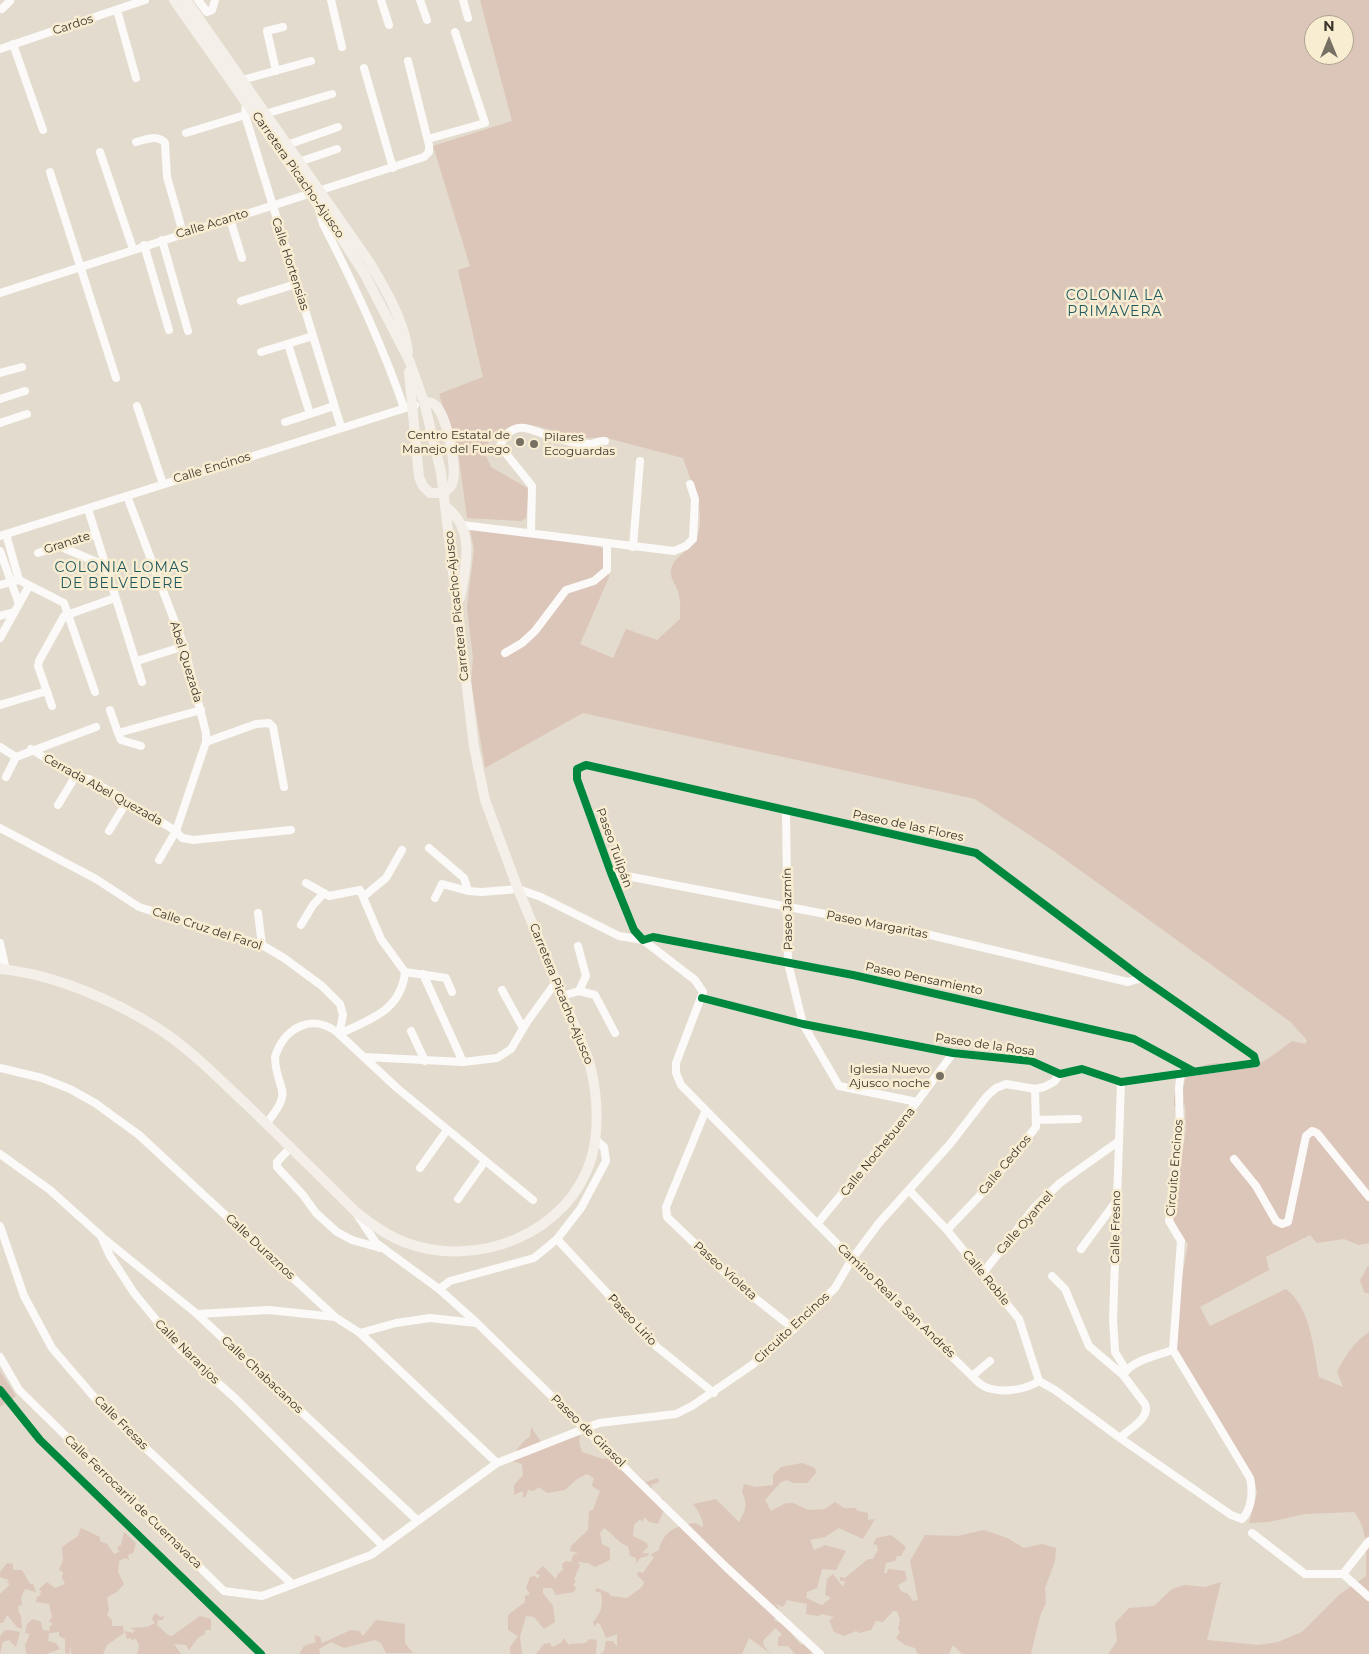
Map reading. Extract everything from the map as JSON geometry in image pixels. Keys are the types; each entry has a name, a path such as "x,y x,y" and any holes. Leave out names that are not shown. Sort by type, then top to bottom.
{"main road":[{"name":"Carretera Picacho-Ajusco","path":"3,969 39,976 64,984 121,1008 160,1029 215,1075 356,1212 391,1236 431,1249 461,1252 506,1244 531,1232 564,1203 587,1169 594,1139 594,1079 588,1058 493,826 479,776 437,448 424,402 409,360 406,336 383,285 174,0"},
{"name":"Carretera Picacho-Ajusco","path":"186,0 299,162 317,196"},
{"path":"409,360 408,407 419,478 423,486 430,493 444,493 452,486 454,474 451,446 437,406 430,402 424,402"},
{"path":"446,507 462,525 467,546 458,608"}],"street":[{"path":"2,9 10,0"},
{"name":"Cardos","path":"0,48 145,0"},
{"path":"198,0 207,12 212,10 215,0"},
{"path":"331,0 342,47"},
{"path":"381,0 389,25"},
{"path":"420,0 427,20"},
{"path":"462,0 468,18"},
{"path":"117,10 136,78"},
{"path":"276,72 267,31 283,27"},
{"path":"408,61 428,139 485,123 454,32"},
{"path":"13,44 42,130"},
{"path":"242,80 311,62"},
{"path":"364,68 392,168"},
{"path":"265,114 332,94"},
{"name":"Calle Hortensias","path":"246,100 245,115 341,427"},
{"path":"186,133 245,115"},
{"path":"287,145 338,127"},
{"path":"136,142 155,137 165,143 167,177 183,233"},
{"name":"Calle Acanto","path":"0,293 183,233 272,206 317,196 424,156 429,152 428,139"},
{"path":"299,162 338,149"},
{"path":"100,152 133,249"},
{"path":"50,172 116,378"},
{"path":"317,196 323,224 363,302 408,407"},
{"path":"230,219 242,258"},
{"path":"162,240 188,331"},
{"path":"144,245 169,330"},
{"path":"241,301 296,284"},
{"path":"261,352 313,336"},
{"path":"288,344 310,414"},
{"path":"0,373 22,367"},
{"path":"0,399 25,391"},
{"name":"Calle Encinos","path":"3,535 89,512 162,484 424,402"},
{"path":"136,406 162,484"},
{"path":"285,422 334,406"},
{"path":"0,422 27,414"},
{"path":"530,532 532,486 500,446 505,434 512,429 524,427 558,439 590,444 605,441"},
{"path":"633,547 640,461"},
{"path":"462,525 674,551 686,546 693,539 695,499 690,484"},
{"name":"Abel Quezada","path":"127,496 184,646 206,742 176,831 159,860"},
{"path":"89,512 142,682"},
{"name":"Granate","path":"38,553 96,534"},
{"path":"3,535 10,549 20,580 64,603 95,692"},
{"path":"504,653 522,643 535,631 566,590 594,580 607,570 607,543"},
{"path":"59,546 106,566"},
{"path":"10,549 0,552 19,604"},
{"path":"0,585 20,580"},
{"path":"0,638 29,586"},
{"path":"52,706 46,691 39,660 64,616 115,598"},
{"path":"0,616 14,612"},
{"path":"137,661 175,649"},
{"path":"0,705 46,691"},
{"path":"110,710 121,740 141,746"},
{"path":"118,734 200,710"},
{"path":"206,742 256,724 269,723 273,727 284,787"},
{"path":"6,777 16,757 31,749 96,728"},
{"path":"0,747 16,757"},
{"name":"Cerrada Abel Quezada","path":"31,749 75,777 88,779 176,831 182,838 193,840 290,830"},
{"name":"Paseo de las Flores","path":"586,766 976,853 1142,978 1254,1056 1256,1063 1253,1065 1222,1066 1193,1071"},
{"name":"Paseo Tulipán","path":"586,766 577,769 577,779 610,873 634,930 643,940"},
{"path":"58,805 75,777"},
{"path":"109,831 126,803"},
{"name":"Paseo Jazmín","path":"786,810 788,963 804,1024 840,1086 917,1102"},
{"name":"Calle Cruz del Farol","path":"0,828 96,878 139,907 262,945 284,958 335,996 340,1004 343,1015 339,1034"},
{"path":"429,848 464,878 468,891"},
{"path":"363,897 386,878 402,850"},
{"name":"Paseo Margaritas","path":"610,873 909,930 1057,963 1128,982 1142,978"},
{"path":"306,883 329,896 357,889 360,890 381,939 405,972 446,978 452,992"},
{"path":"435,898 442,884 468,891 482,892 518,889 541,897 620,936 643,940 695,980 701,986 702,998"},
{"path":"301,925 312,905 324,893"},
{"path":"258,913 262,945"},
{"name":"Paseo Pensamiento","path":"643,940 653,938 727,950 863,976 1134,1039 1193,1071"},
{"path":"0,943 3,969"},
{"path":"578,946 586,976 579,991"},
{"path":"339,1034 388,1009 400,995 405,972"},
{"path":"423,974 463,1062"},
{"path":"364,1057 463,1062 497,1058 511,1049 523,1028 556,982"},
{"path":"502,990 523,1028"},
{"path":"562,996 579,991 595,995 615,1033"},
{"name":"Paseo de la Rosa","path":"702,998 804,1024 953,1053 1031,1062 1060,1074"},
{"name":"Camino Real a San Andrés","path":"702,998 676,1063 676,1074 681,1085 705,1112 852,1259 985,1388 994,1390 1031,1386 1039,1381"},
{"path":"266,1124 282,1102 282,1084 274,1057 283,1040 298,1028 312,1022 329,1025 448,1130 533,1200"},
{"path":"411,1030 425,1061"},
{"name":"Calle Nochebuena","path":"817,1224 917,1102 953,1053"},
{"name":"Calle Duraznos","path":"0,1068 42,1078 70,1089 95,1103 132,1130 335,1317 360,1333 497,1463"},
{"path":"1035,1089 1049,1085 1060,1074 1082,1069 1121,1082 1132,1082 1193,1071"},
{"name":"Circuito Encinos","path":"1173,1350 1181,1240 1170,1222 1180,1136 1179,1087 1182,1072"},
{"name":"Calle Fresno","path":"1121,1082 1116,1202 1115,1352 1125,1373"},
{"name":"Circuito Encinos","path":"417,1520 497,1463 610,1420 676,1414 714,1393 752,1365 794,1329 835,1288 852,1259 879,1223 950,1144 986,1096 996,1088 1006,1084 1035,1089"},
{"name":"Calle Cedros","path":"947,1230 987,1188 1036,1127 1035,1089"},
{"name":"Paseo Violeta","path":"705,1112 666,1207 667,1217 736,1283 794,1329"},
{"path":"1036,1120 1078,1119"},
{"path":"420,1168 448,1130"},
{"path":"1234,1159 1256,1186 1276,1221 1282,1224 1288,1222 1306,1136 1312,1131 1317,1132 1369,1197"},
{"path":"439,1289 450,1281 534,1258 557,1239 581,1208 606,1161 604,1147 594,1139"},
{"name":"Calle Oyamel","path":"983,1273 1034,1208 1060,1183 1119,1141"},
{"path":"291,1147 277,1162 277,1167 303,1195 316,1213 337,1232 352,1240 385,1250"},
{"name":"Calle Naranjos","path":"0,1154 50,1190 101,1236 110,1256 134,1293 174,1342 210,1378 236,1400 383,1546"},
{"path":"458,1199 486,1161"},
{"name":"Calle Roble","path":"909,1190 947,1230 1019,1319 1039,1381"},
{"path":"1080,1249 1116,1202"},
{"name":"Paseo de Girasol","path":"356,1212 370,1236 385,1250 439,1289 477,1323 727,1568 820,1654"},
{"name":"Calle Fresas","path":"0,1226 24,1296 52,1348 94,1397 139,1442 292,1584"},
{"name":"Calle Chabacanos","path":"101,1236 197,1314 417,1520"},
{"name":"Paseo Lirio","path":"557,1239 658,1347 714,1393"},
{"path":"1052,1276 1065,1290 1089,1346 1125,1373 1147,1409 1146,1415 1120,1438"},
{"path":"197,1314 269,1310 335,1317"},
{"path":"360,1333 396,1323 430,1318 477,1323"},
{"path":"1039,1381 1055,1390 1235,1518 1242,1519 1248,1511 1252,1486 1250,1478 1173,1350 1149,1358 1125,1373"},
{"name":"Calle Ferrocarril de Cuernavaca","path":"0,1357 19,1390 224,1591 262,1596 371,1555 417,1520"},
{"path":"972,1376 990,1361"},
{"path":"1252,1533 1305,1574 1343,1574 1369,1597"},
{"path":"1343,1574 1369,1541"}],"shaded area":[{"path":"480,0 1369,0 1369,1243 1359,1245 1344,1239 1317,1243 1310,1235 1266,1257 1269,1270 1200,1307 1210,1326 1286,1289 1301,1307 1306,1318 1313,1341 1319,1377 1343,1387 1337,1372 1350,1350 1369,1332 1369,1654 1108,1654 1117,1641 1115,1623 1129,1608 1154,1606 1172,1589 1185,1585 1205,1587 1221,1582 1207,1640 1259,1645 1278,1642 1302,1632 1340,1594 1366,1576 1364,1535 1359,1519 1354,1512 1305,1514 1268,1522 1249,1523 1257,1493 1254,1479 1176,1352 1178,1299 1188,1244 1171,1219 1186,1130 1185,1104 1181,1111 1174,1106 1174,1096 1181,1085 1184,1087 1190,1072 1200,1067 1217,1063 1242,1066 1256,1065 1292,1041 1305,1044 1307,1041 1304,1036 1292,1023 1052,850 975,799 583,713 485,768 471,682 473,658 467,608 474,549 470,529 484,529 600,547 605,550 609,577 580,644 613,658 626,629 657,640 680,619 680,598 671,576 671,570 676,560 697,538 700,527 700,515 695,491 683,458 603,437 585,438 525,424 511,426 497,434 483,449 491,467 529,489 526,518 521,521 467,518 458,451 439,394 483,377 458,270 470,266 433,146 512,121"},
{"path":"1368,1266 1369,1294 1364,1292 1360,1280"},
{"path":"0,1371 16,1396 0,1407"},
{"path":"531,1427 541,1442 581,1431 579,1442 582,1452 603,1459 610,1458 615,1465 625,1463 646,1482 658,1478 659,1482 651,1485 654,1494 664,1499 664,1509 658,1524 649,1522 645,1517 642,1522 640,1519 634,1525 633,1536 647,1543 648,1547 642,1553 649,1553 648,1556 640,1558 636,1564 636,1558 630,1556 628,1546 621,1543 604,1528 600,1533 602,1544 610,1548 610,1560 595,1567 588,1563 577,1562 580,1565 574,1579 576,1581 573,1585 576,1587 574,1592 556,1595 552,1588 543,1588 543,1593 553,1606 555,1622 544,1629 534,1617 526,1616 520,1637 522,1654 510,1654 510,1647 518,1636 508,1630 508,1615 525,1602 525,1596 530,1594 526,1588 530,1577 535,1576 538,1579 540,1575 535,1573 543,1566 556,1579 563,1570 562,1564 566,1561 571,1562 573,1555 578,1553 570,1551 571,1546 588,1530 589,1511 593,1510 600,1491 592,1486 594,1478 587,1474 577,1479 565,1490 547,1493 539,1487 533,1491 528,1490 523,1498 523,1491 514,1495 514,1485 523,1475 522,1464 512,1461 519,1447 530,1437"},
{"path":"802,1463 815,1468 816,1473 807,1483 793,1483 787,1480 781,1482 765,1500 771,1511 786,1503 793,1503 808,1510 825,1509 835,1502 844,1508 855,1508 858,1511 868,1513 868,1520 875,1519 863,1539 839,1528 825,1537 810,1540 814,1550 825,1545 846,1551 836,1570 822,1569 817,1588 807,1592 806,1598 822,1605 831,1598 825,1595 827,1579 833,1574 843,1587 845,1581 840,1581 840,1577 845,1578 868,1559 873,1559 878,1550 877,1545 873,1544 876,1538 891,1535 906,1547 901,1556 897,1556 895,1561 886,1563 884,1573 887,1573 888,1569 905,1571 907,1580 898,1585 901,1591 908,1594 913,1601 918,1600 910,1561 925,1535 957,1536 984,1530 1007,1538 1024,1548 1042,1544 1056,1548 1055,1561 1045,1588 1046,1603 1040,1616 1031,1654 962,1654 953,1645 949,1654 918,1654 915,1648 905,1645 896,1638 900,1632 898,1629 900,1620 897,1611 893,1611 883,1622 876,1621 871,1630 860,1633 856,1631 844,1636 834,1632 829,1620 834,1617 822,1614 818,1616 806,1614 807,1604 787,1600 783,1607 774,1603 778,1607 779,1614 774,1620 785,1626 801,1645 808,1642 812,1649 811,1654 795,1654 788,1646 778,1646 778,1638 782,1634 775,1628 763,1641 764,1646 770,1653 749,1638 742,1654 600,1654 604,1651 606,1641 613,1641 617,1647 617,1634 606,1638 600,1624 597,1623 594,1627 593,1622 600,1612 602,1605 601,1593 595,1591 597,1588 609,1593 611,1596 627,1598 642,1587 644,1582 637,1575 638,1572 643,1573 654,1557 650,1555 659,1550 664,1538 671,1530 695,1523 703,1527 700,1515 693,1504 716,1499 739,1522 745,1507 742,1492 744,1484 755,1487 773,1485 773,1475 781,1467"},
{"path":"81,1528 100,1537 100,1541 107,1544 114,1554 119,1552 117,1547 121,1545 124,1532 136,1543 133,1553 128,1555 129,1560 125,1558 119,1561 118,1572 124,1584 117,1592 107,1597 109,1611 107,1615 112,1620 112,1626 123,1626 124,1633 107,1645 103,1654 71,1654 71,1646 69,1654 65,1653 65,1639 59,1636 59,1632 49,1633 48,1641 56,1643 60,1649 46,1654 26,1654 25,1645 30,1634 25,1633 27,1624 33,1619 41,1622 43,1630 50,1631 49,1627 53,1624 49,1621 52,1617 49,1604 36,1602 37,1597 42,1592 39,1589 47,1582 55,1588 65,1584 62,1578 63,1572 59,1570 63,1560 62,1547 78,1536"},
{"path":"7,1563 13,1564 13,1570 22,1570 30,1584 33,1584 36,1592 25,1589 21,1598 22,1605 18,1606 22,1629 17,1627 7,1615 3,1623 0,1623 0,1594 10,1584 7,1582 9,1580 0,1577 0,1572"},
{"path":"155,1613 160,1617 164,1616 163,1620 158,1620 157,1625 168,1635 172,1636 200,1616 211,1619 211,1630 205,1630 205,1634 198,1638 189,1650 186,1645 174,1644 181,1654 137,1654 139,1645 135,1638 132,1641 131,1638 127,1639 125,1631 133,1633 135,1630 129,1628 147,1627 155,1623 152,1619"},
{"path":"376,1620 405,1624 405,1643 413,1653 386,1653 381,1643 375,1640 344,1648 331,1642 319,1649 320,1654 299,1654 304,1646 316,1642 314,1635 320,1637 322,1643 351,1630 359,1631 363,1636"},
{"path":"4,1631 20,1632 16,1647 9,1640 3,1642 0,1654 0,1636"},
{"path":"564,1638 569,1646 570,1644 585,1643 590,1639 597,1640 596,1654 536,1654 544,1644 550,1643 552,1647 561,1643"}],"cycle path":[{"path":"702,998 803,1024 953,1053 1031,1061 1060,1074 1082,1069 1121,1082 1256,1063 1254,1056 1142,978 976,853 586,765 577,769 577,779 611,873 634,930 643,940 653,937 853,975 1134,1039 1193,1071"},
{"path":"0,1390 40,1440 261,1654"}],"place":[{"name":"Centro Estatal de Manejo del Fuego","path":"520,442"},
{"name":"Pilares Ecoguardas","path":"534,444"},
{"name":"Iglesia Nuevo Ajusco noche","path":"940,1076"}],"district":[{"name":"COLONIA LA PRIMAVERA","path":"1115,304"},
{"name":"COLONIA LOMAS DE BELVEDERE","path":"122,576"}]}
